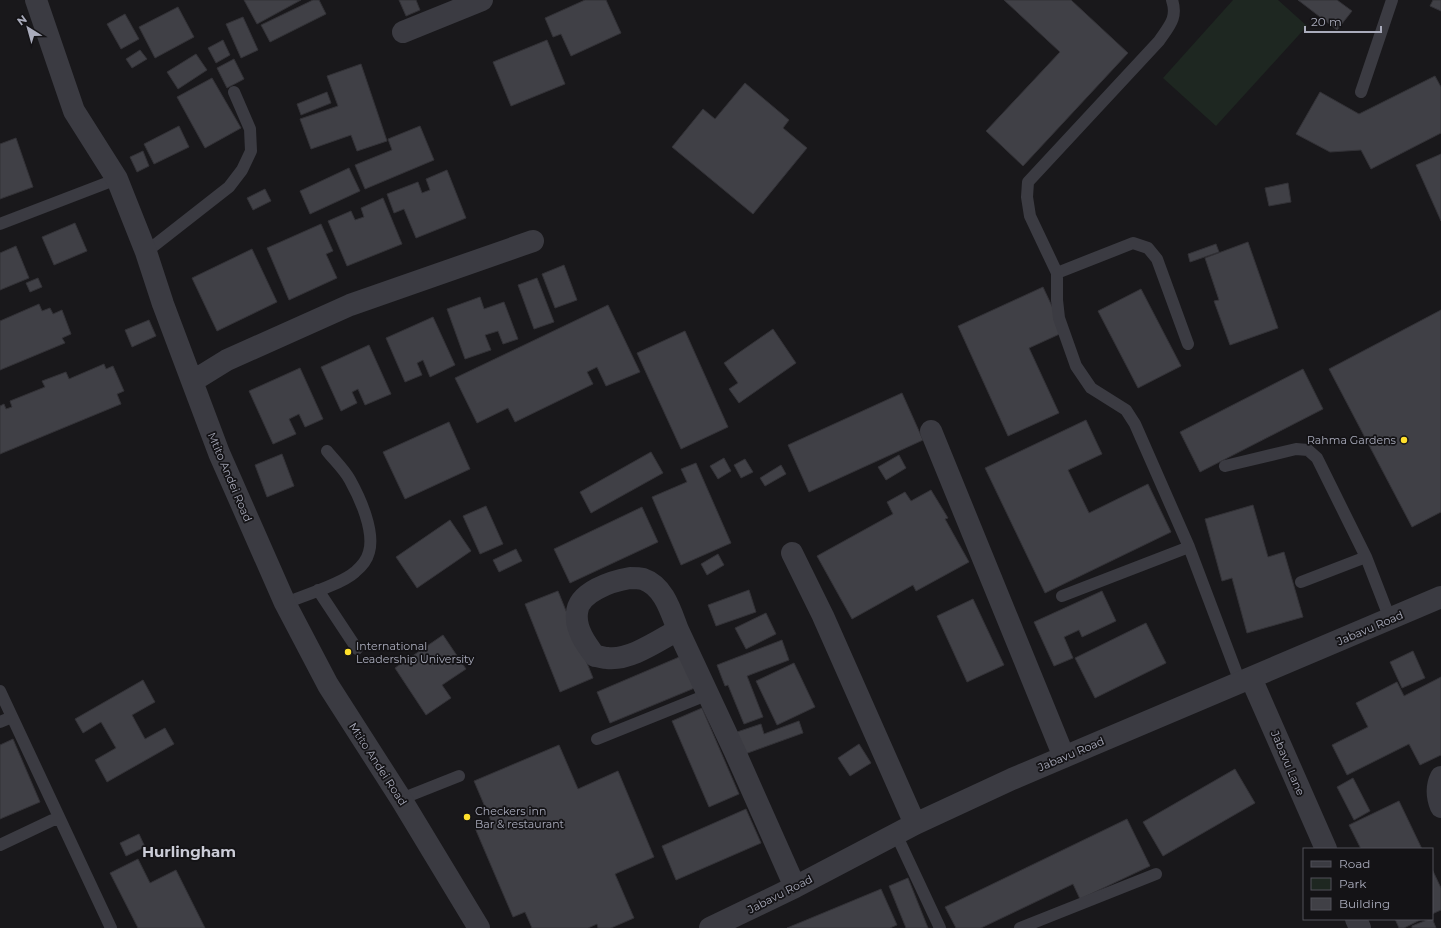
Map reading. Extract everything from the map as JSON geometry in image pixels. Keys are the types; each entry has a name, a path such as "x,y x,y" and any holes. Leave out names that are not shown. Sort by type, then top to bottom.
{"street":[{"name":"Mtito Andei Road","path":"36,0 74,110 117,179 146,252 163,304 219,453 285,603 328,685 401,799 479,928"},
{"path":"403,32 482,0"},
{"path":"193,381 227,360 350,305 533,241"},
{"path":"931,431 1064,757"},
{"path":"792,553 820,610 914,824"},
{"path":"678,630 632,654 608,659 595,656 586,643 578,626 576,613 581,601 593,591 619,580 642,579 653,585 666,600 678,630 709,694 795,887"},
{"name":"Jabavu Road","path":"722,926 914,824 1012,779 1441,597"},
{"name":"Jabavu Lane","path":"1246,680 1326,848"},
{"path":"1441,777 1437,784 1441,807"}],"lane":[{"path":"1172,0 1175,10 1170,24 1158,41 1028,182 1026,197 1030,216 1057,273 1059,318 1076,366 1091,388 1126,410 1132,419 1246,680"},
{"path":"1361,92 1392,0"},
{"path":"146,252 229,187 242,170 251,151 250,129 234,92"},
{"path":"0,224 117,179"},
{"path":"1057,273 1132,243 1148,248 1157,259 1188,344"},
{"path":"1224,466 1296,449 1308,450 1317,458 1366,557 1390,619"},
{"path":"285,603 343,580 354,573 362,565 369,553 370,538 363,507 349,479 327,451"},
{"path":"1062,596 1189,548"},
{"path":"1301,582 1366,557"},
{"path":"318,590 357,649"},
{"path":"0,691 111,928"},
{"path":"597,739 709,694"},
{"path":"0,722 12,717"},
{"path":"401,799 459,776"},
{"path":"0,845 59,817"},
{"path":"896,834 940,928"},
{"path":"1020,928 1156,874"}],"green space":[{"path":"1233,0 1278,0 1307,26 1216,126 1163,78"}],"building":[{"path":"244,0 301,0 257,24"},
{"path":"313,0 319,0 326,14 270,42 261,25"},
{"path":"399,0 416,0 420,10 406,16"},
{"path":"585,0 606,0 621,33 571,56 561,34 553,37 545,18"},
{"path":"1004,0 1071,0 1128,53 1023,166 986,131 1060,52"},
{"path":"1298,0 1337,0 1352,11 1337,30"},
{"path":"1433,0 1441,0 1441,11 1430,6"},
{"path":"178,7 194,37 155,58 139,27"},
{"path":"125,14 139,39 121,49 107,24"},
{"path":"243,17 258,50 241,58 226,24"},
{"path":"223,40 230,55 216,63 208,48"},
{"path":"547,40 565,84 511,106 493,62"},
{"path":"140,50 147,59 132,68 126,59"},
{"path":"196,54 207,70 178,89 167,72"},
{"path":"234,59 244,79 227,88 217,68"},
{"path":"361,64 387,141 357,151 351,135 311,149 300,119 338,106 327,76"},
{"path":"1435,76 1441,87 1441,133 1371,169 1361,150 1330,152 1296,134 1320,92 1359,114"},
{"path":"212,78 241,128 205,148 177,97"},
{"path":"745,83 789,120 783,128 807,148 753,214 672,147 703,109 715,119"},
{"path":"327,92 331,103 301,115 297,104"},
{"path":"179,126 189,147 154,164 144,144"},
{"path":"420,126 434,160 365,189 355,165 392,150 388,139"},
{"path":"16,138 33,187 0,199 0,144"},
{"path":"143,151 149,166 137,172 130,157"},
{"path":"1441,154 1441,221 1416,165"},
{"path":"349,168 360,191 310,214 300,191"},
{"path":"447,170 466,218 416,238 404,209 394,213 387,194 418,182 422,193 430,190 426,179"},
{"path":"1288,183 1291,202 1269,206 1265,188"},
{"path":"265,189 271,201 253,210 247,198"},
{"path":"383,198 402,244 347,266 328,221 351,211 355,220 364,217 361,208"},
{"path":"75,223 87,251 54,265 42,237"},
{"path":"321,224 333,251 326,254 337,278 289,300 267,248"},
{"path":"1248,242 1278,328 1230,345 1214,301 1219,300 1205,258"},
{"path":"1216,244 1219,252 1190,262 1188,254"},
{"path":"16,246 29,278 0,290 0,253"},
{"path":"252,249 277,302 217,331 192,278"},
{"path":"564,265 577,300 555,308 542,274"},
{"path":"38,278 42,287 30,292 26,283"},
{"path":"537,278 554,322 534,329 518,285"},
{"path":"1043,287 1064,332 1029,348 1059,413 1008,436 958,326"},
{"path":"1141,289 1181,366 1138,388 1098,311"},
{"path":"480,297 484,309 504,302 518,339 503,344 498,331 485,335 491,350 465,359 447,309"},
{"path":"39,304 42,311 50,308 53,314 62,310 71,334 62,338 65,343 0,370 0,321"},
{"path":"608,305 640,372 606,386 597,367 587,372 593,384 515,422 508,408 477,423 455,378"},
{"name":"Rahma Gardens","path":"1441,310 1441,512 1412,527 1329,369"},
{"path":"433,317 455,365 430,377 423,360 417,363 422,375 405,382 386,338"},
{"path":"149,320 156,336 132,347 125,330"},
{"path":"773,329 796,363 739,403 729,389 738,383 724,363"},
{"path":"685,331 728,427 681,449 637,353"},
{"path":"369,345 391,394 365,405 358,389 352,392 357,403 341,411 321,367"},
{"path":"104,364 106,369 113,366 124,391 117,394 121,404 0,454 0,406 4,404 6,409 12,407 10,401 45,387 42,381 66,372 69,379"},
{"path":"300,368 323,419 305,427 299,414 289,419 296,434 273,444 249,391"},
{"path":"1303,369 1323,409 1200,472 1180,432"},
{"path":"902,393 923,440 809,492 788,445"},
{"path":"1086,420 1102,454 1068,470 1089,513 1148,484 1171,532 1045,593 985,468"},
{"path":"449,422 470,469 405,499 383,452"},
{"path":"651,452 663,473 591,513 580,492"},
{"path":"282,454 294,486 267,497 255,465"},
{"path":"899,455 906,468 886,480 878,467"},
{"path":"724,458 731,471 718,479 710,466"},
{"path":"745,459 753,472 741,478 734,465"},
{"path":"696,463 731,543 681,565 652,497 687,482 681,469"},
{"path":"781,465 786,474 765,486 760,478"},
{"path":"931,490 948,518 945,519 969,562 916,591 913,585 852,619 817,556 893,514 887,502 905,492 911,501"},
{"path":"1253,505 1268,557 1284,552 1303,617 1247,633 1232,578 1222,581 1205,519"},
{"path":"486,506 503,544 480,554 463,516"},
{"path":"642,507 658,542 570,583 554,549"},
{"path":"450,520 471,551 417,588 396,557"},
{"path":"516,549 522,561 499,572 493,560"},
{"path":"718,554 724,565 707,575 701,564"},
{"path":"749,590 756,612 716,626 708,605"},
{"path":"558,591 593,678 560,692 525,604"},
{"path":"1102,591 1116,621 1082,637 1079,630 1064,637 1073,658 1054,666 1034,622"},
{"path":"973,599 1004,665 967,682 937,616"},
{"path":"766,613 776,634 746,649 735,628"},
{"path":"1146,623 1166,663 1095,698 1075,658"},
{"path":"443,635 466,669 442,685 451,698 426,715 395,668"},
{"path":"782,640 789,660 747,676 763,717 744,724 728,685 725,686 717,665"},
{"path":"1413,651 1425,678 1402,688 1390,662"},
{"path":"684,655 697,687 610,723 597,692"},
{"path":"794,663 815,707 777,725 756,681"},
{"path":"1441,677 1441,755 1420,765 1409,744 1347,775 1332,745 1368,727 1356,703 1397,682 1404,696"},
{"path":"143,680 155,702 132,715 145,739 165,728 174,744 107,782 95,760 116,748 101,722 83,733 75,719"},
{"path":"702,708 739,794 709,807 672,721"},
{"path":"799,721 803,733 745,754 737,732 761,724 764,734"},
{"path":"13,739 40,802 0,819 0,745"},
{"path":"859,744 871,763 850,776 838,758"},
{"path":"559,745 578,789 618,771 654,857 615,874 634,918 611,928 598,928 597,924 588,928 532,928 525,912 513,917 475,828 491,821 474,781"},
{"path":"1235,769 1255,803 1163,856 1143,822"},
{"path":"1353,778 1370,811 1354,820 1337,787"},
{"path":"1399,801 1422,848 1360,848 1349,825"},
{"path":"746,809 761,843 676,880 662,846"},
{"path":"1127,819 1150,866 1080,899 1073,884 981,928 956,928 945,907"},
{"path":"139,834 145,847 126,856 120,843"},
{"path":"138,859 150,883 176,870 205,928 138,928 110,873"},
{"path":"1433,871 1441,888 1441,910 1433,914"},
{"path":"908,878 928,928 906,928 889,886"},
{"path":"881,889 897,925 890,928 787,928"},
{"path":"1395,920 1420,920 1404,928 1399,928"},
{"path":"1427,920 1433,920 1436,928 1412,928 1412,926"}],"place":[{"name":"Rahma Gardens","path":"1404,440"},
{"name":"International Leadership University","path":"348,652"},
{"name":"Checkers inn Bar & restaurant","path":"467,817"}],"district":[{"name":"Hurlingham","path":"189,852"}]}
